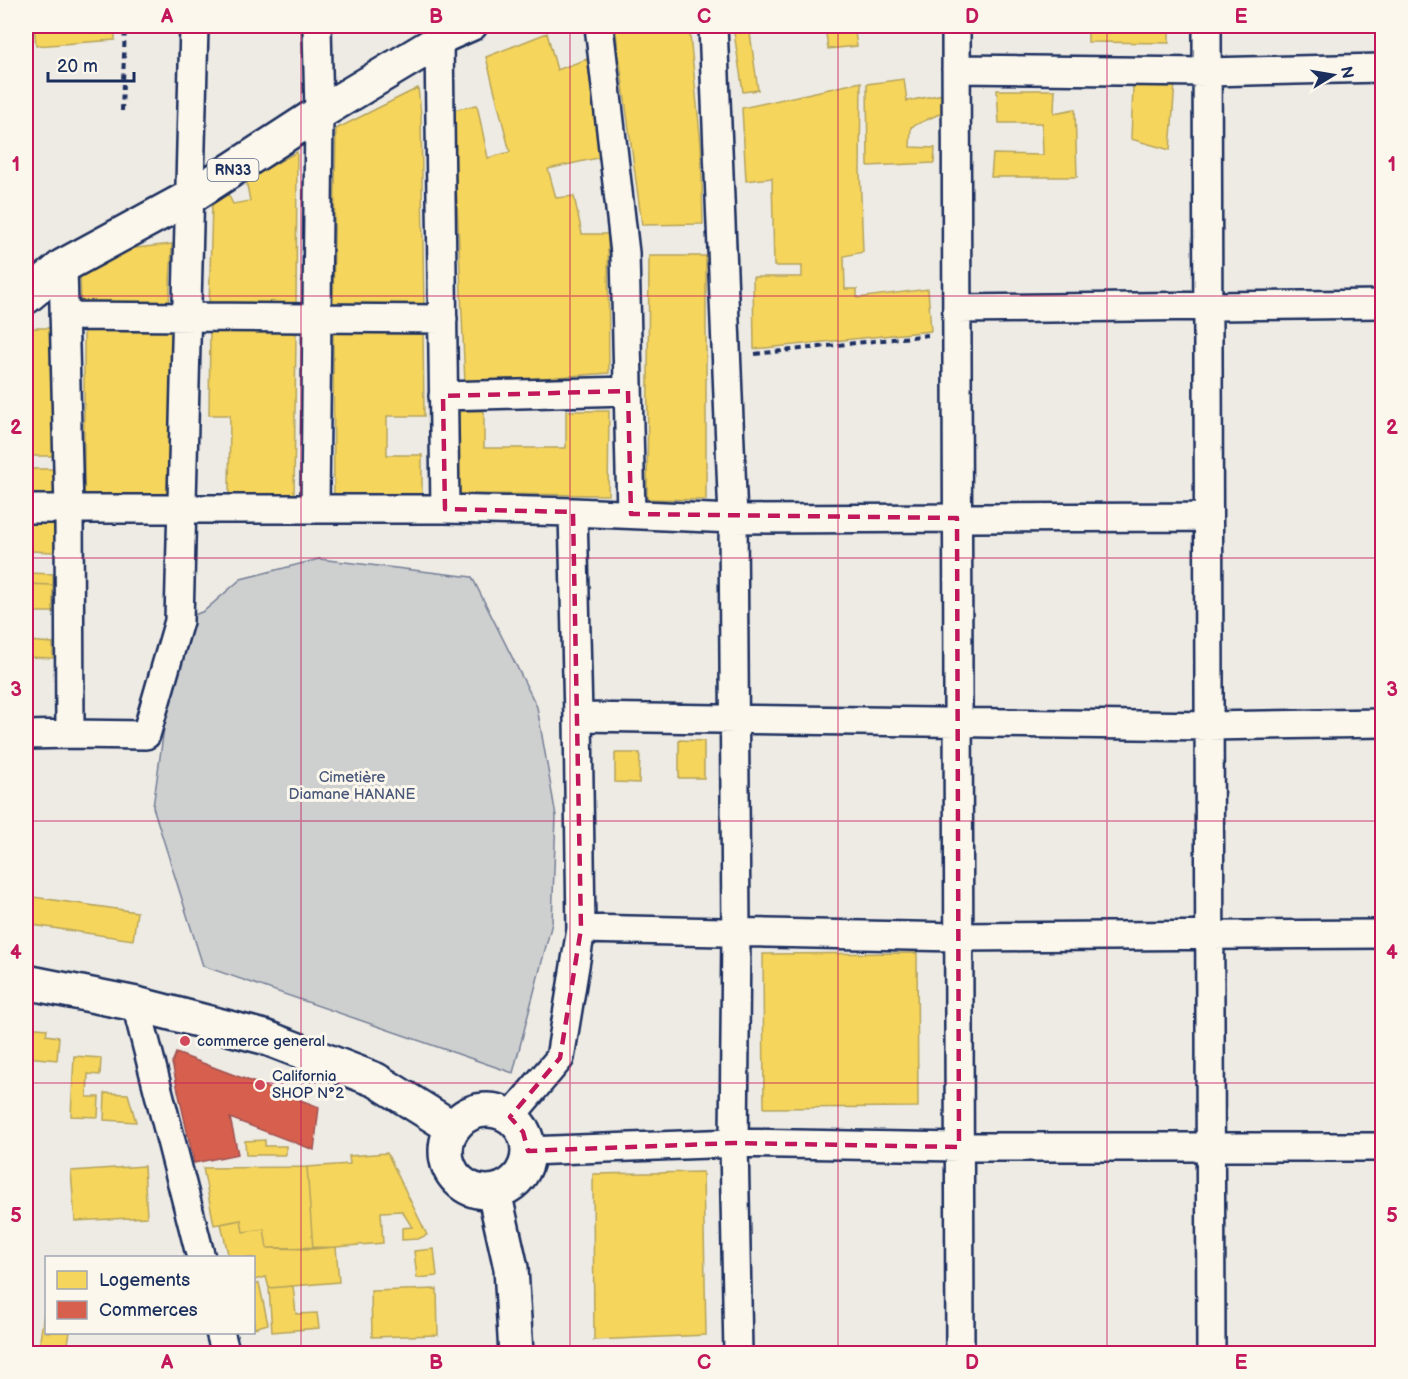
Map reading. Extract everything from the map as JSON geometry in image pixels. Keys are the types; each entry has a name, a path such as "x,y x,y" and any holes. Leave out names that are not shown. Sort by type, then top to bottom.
{"street":[{"path":"26,735 146,735 179,621 194,26"},
{"path":"315,509 320,113 317,26"},
{"path":"445,509 440,33 473,26"},
{"path":"599,26 625,253 631,514"},
{"path":"713,26 733,519 736,719 734,1143 738,1353"},
{"path":"956,26 960,1353"},
{"path":"1207,26 1211,1353"},
{"name":"RN33","path":"26,297 63,266 190,197 440,33"},
{"path":"956,69 1207,72 1383,68"},
{"path":"63,266 69,510 69,734"},
{"path":"957,321 1208,306 1383,304"},
{"path":"64,316 443,319"},
{"path":"444,396 628,391"},
{"path":"26,509 445,509 733,519 1208,517"},
{"path":"510,1118 560,1058 581,929 573,512"},
{"path":"578,717 1209,726 1383,723"},
{"path":"581,929 958,937 1383,934"},
{"path":"26,982 136,1004 264,1036 376,1080 453,1128"},
{"path":"136,1004 201,1256"},
{"path":"479,1110 495,1111 510,1118 523,1132 528,1150 526,1165 519,1178 507,1187 494,1192 478,1192 463,1186 452,1174 446,1158 446,1143 453,1128 464,1116 479,1110"},
{"path":"528,1150 734,1143 959,1147 1383,1147"},
{"path":"494,1192 511,1268 516,1353"},
{"path":"221,1334 226,1353"}],"path":[{"path":"122,111 125,26"},
{"path":"726,357 957,321"}],"highlighted area":[{"path":"628,391 631,514 957,518 959,1147 734,1143 528,1151 523,1132 510,1117 560,1058 581,929 573,512 445,509 443,396"}],"green space":[{"name":"Cimetière Diamane HANANE","path":"319,559 472,577 537,707 556,816 552,923 513,1073 203,966 153,807 179,621 204,611 241,579"}],"building: Logements":[{"path":"34,26 115,26 115,40 36,46"},
{"path":"615,26 689,26 701,144 703,224 642,225"},
{"path":"733,26 749,26 758,90 743,92"},
{"path":"825,26 854,26 857,46 828,49"},
{"path":"1088,26 1138,26 1156,32 1155,26 1169,26 1169,43 1088,42"},
{"path":"547,33 557,70 587,59 602,157 548,169 556,198 574,196 582,234 608,234 609,373 465,384 453,110 477,105 488,158 510,152 486,57"},
{"path":"1165,71 1175,83 1170,150 1131,139 1133,86"},
{"path":"904,79 907,101 949,93 948,110 911,127 910,147 935,148 934,163 868,166 867,84"},
{"path":"861,82 860,170 863,252 844,256 845,289 857,289 857,298 928,289 931,331 754,349 753,277 802,277 802,266 774,266 772,178 746,181 742,108"},
{"path":"418,88 421,114 424,309 333,308 336,129"},
{"path":"997,90 1055,90 1054,113 1075,109 1077,177 991,177 993,154 1043,155 1042,123 999,123"},
{"path":"297,152 296,309 209,307 212,204 228,194 233,204 250,201 246,180"},
{"path":"172,244 169,305 81,305 80,273 126,249"},
{"path":"649,256 706,256 706,500 647,499"},
{"path":"84,326 173,329 169,498 84,495"},
{"path":"27,328 56,328 57,456 28,456"},
{"path":"210,330 296,332 294,495 229,494 230,415 209,415"},
{"path":"333,331 423,331 424,416 387,416 387,455 422,455 422,496 334,496"},
{"path":"458,411 484,411 484,448 566,448 566,411 609,411 608,495 458,494"},
{"path":"30,469 56,469 57,496 26,496 26,478 30,478"},
{"path":"26,519 54,519 54,552 29,551 29,573 53,574 53,585 26,584"},
{"path":"26,584 53,585 53,612 26,612"},
{"path":"26,614 28,641 53,643 53,658 26,657"},
{"path":"679,740 704,741 704,778 679,778"},
{"path":"615,753 640,753 639,783 615,782"},
{"path":"26,896 137,912 133,940 26,924"},
{"path":"917,953 918,1107 764,1108 763,954"},
{"path":"26,1027 47,1029 46,1035 59,1037 57,1060 26,1057"},
{"path":"74,1056 101,1058 100,1075 88,1074 87,1097 99,1097 98,1117 71,1116"},
{"path":"105,1093 128,1094 136,1122 104,1120"},
{"path":"265,1140 265,1146 286,1146 286,1155 246,1155 245,1141"},
{"path":"387,1153 427,1235 418,1239 402,1240 402,1228 412,1227 402,1211 381,1212 383,1243 313,1249 307,1167 350,1164 349,1156"},
{"path":"144,1166 147,1217 75,1221 71,1171"},
{"path":"307,1167 313,1249 267,1248 264,1229 243,1232 241,1220 214,1225 203,1168"},
{"path":"703,1172 706,1335 594,1340 593,1174"},
{"path":"241,1220 243,1232 264,1229 267,1248 336,1247 339,1282 269,1288 266,1277 255,1280 255,1256 229,1256 221,1224"},
{"path":"434,1249 437,1276 417,1278 414,1251"},
{"path":"259,1283 268,1324 255,1328 255,1285"},
{"path":"293,1286 296,1314 317,1313 319,1328 272,1332 269,1288"},
{"path":"437,1289 438,1335 372,1337 371,1291"},
{"path":"45,1313 45,1334 70,1334 66,1354 38,1354"}],"building: Commerces":[{"path":"176,1053 319,1107 314,1150 230,1118 238,1154 194,1163 172,1063"}],"place":[{"name":"commerce general","path":"185,1041"},
{"name":"California SHOP N°2","path":"260,1085"}]}
